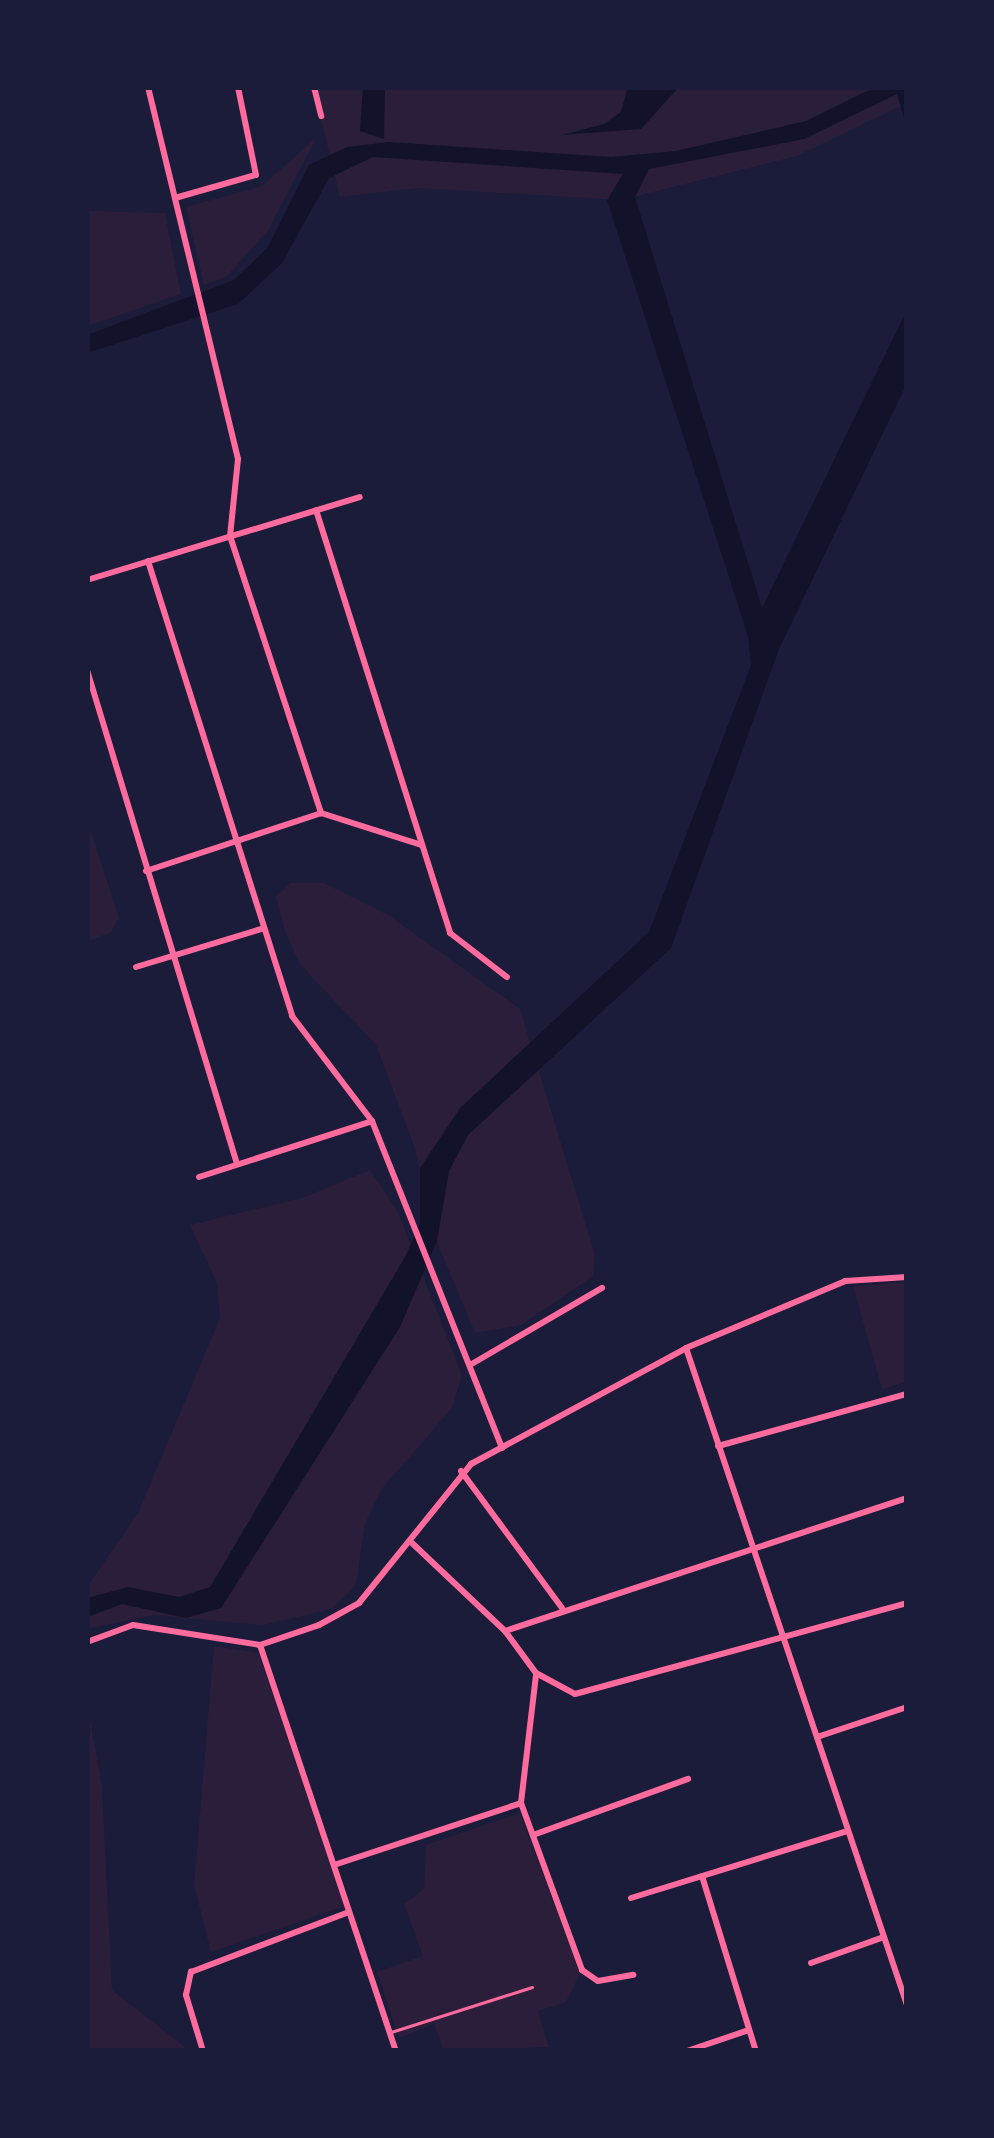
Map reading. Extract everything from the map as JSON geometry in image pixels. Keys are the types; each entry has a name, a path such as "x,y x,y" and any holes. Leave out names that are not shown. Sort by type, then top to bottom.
{"street":[{"path":"148,87 239,468 230,536 321,813"},
{"path":"175,198 256,175 238,87"},
{"path":"314,87 321,116"},
{"path":"87,580 360,497"},
{"path":"316,510 454,940 507,977"},
{"path":"148,561 298,1030 372,1121 502,1448"},
{"path":"87,670 237,1164"},
{"path":"146,871 321,813 424,846"},
{"path":"136,967 264,928"},
{"path":"199,1177 372,1121"},
{"path":"87,1642 133,1625 260,1645 350,1610 412,1543 461,1471 686,1348 845,1281 907,1276"},
{"path":"470,1365 602,1288"},
{"path":"686,1348 780,1639 907,2005"},
{"path":"718,1446 907,1394"},
{"path":"461,1471 562,1608"},
{"path":"505,1631 562,1608 907,1498"},
{"path":"412,1543 505,1631 536,1673 575,1694 907,1604"},
{"path":"260,1645 396,2051"},
{"path":"536,1673 521,1803 585,1975 606,1982 633,1975"},
{"path":"817,1737 907,1707"},
{"path":"533,1835 688,1779"},
{"path":"334,1865 521,1803"},
{"path":"631,1898 848,1831"},
{"path":"702,1876 756,2051"},
{"path":"203,2051 185,1982 209,1960 349,1912"},
{"path":"811,1963 884,1937"},
{"path":"687,2051 749,2030"}],"lane":[{"path":"389,2032 532,1987"}],"shaded area":[{"path":"313,87 907,87 907,103 797,156 621,200 418,188 340,197"},
{"path":"363,87 385,87 384,139 360,131"},
{"path":"628,87 679,87 641,129 562,135 604,124 621,112"},
{"path":"875,87 907,87 907,129 897,94 804,139 649,169 635,197 762,608 907,310 907,383 779,649 671,948 468,1135 449,1171 437,1241 400,1327 221,1608 186,1618 122,1604 90,1616 87,1598 128,1587 179,1597 210,1587 405,1257 420,1224 420,1168 460,1108 649,932 751,665 748,636 607,200 623,174 373,157 329,178 282,263 238,304 87,353 87,335 234,280 268,247 309,165 347,147 389,142 611,157 676,151 806,121"},
{"path":"316,138 268,231 227,276 204,285 186,207 262,186"},
{"path":"87,211 165,213 181,294 87,326"},
{"path":"87,819 119,918 111,932 87,942"},
{"path":"290,883 324,883 388,915 520,1009 595,1255 593,1276 521,1325 475,1333 439,1247 414,1146 376,1045 299,963 285,931 276,897"},
{"path":"370,1170 397,1210 462,1375 452,1408 381,1490 365,1524 356,1585 332,1609 262,1625 154,1615 87,1629 87,1587 138,1513 220,1318 217,1283 190,1225 302,1198"},
{"path":"907,1282 907,1382 882,1389 853,1286"},
{"path":"214,1646 259,1653 344,1906 211,1952 194,1885"},
{"path":"87,1702 102,1787 112,1990 190,2051 87,2051"},
{"path":"520,1813 580,1974 566,2002 538,2011 549,2047 444,2051 434,2024 399,2038 377,1972 423,1956 404,1904 424,1889 426,1845"}]}
